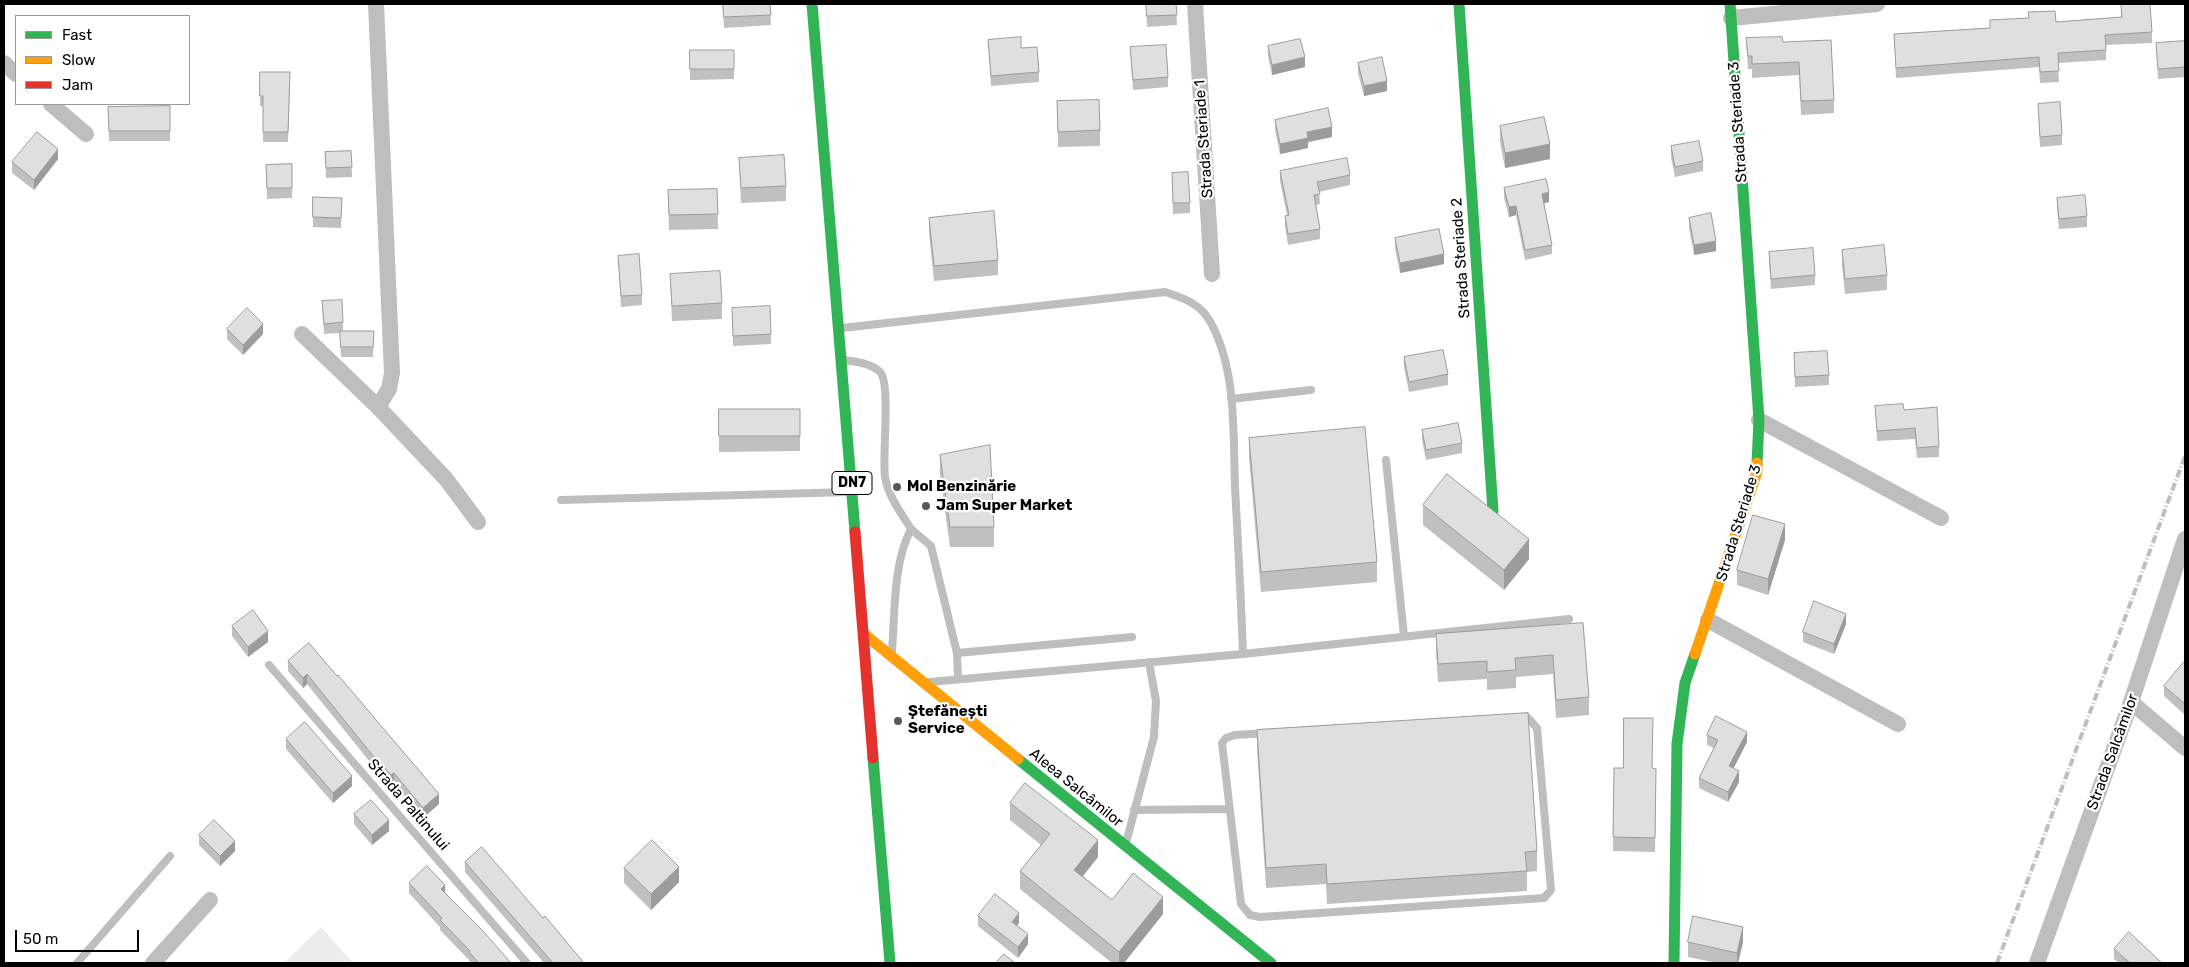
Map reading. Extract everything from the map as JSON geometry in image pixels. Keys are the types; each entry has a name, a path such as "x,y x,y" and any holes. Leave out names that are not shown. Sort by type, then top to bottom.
{"street":[{"path":"376,4 392,373 389,389 378,407"},
{"name":"DN7","path":"812,4 840,328 890,963"},
{"name":"Strada Steriade 1","path":"1195,4 1212,274"},
{"name":"Strada Steriade 2","path":"1459,4 1493,510"},
{"name":"Strada Steriade 3","path":"1674,963 1680,705 1685,683 1757,472 1759,420 1730,11 1877,4"},
{"path":"4,63 15,73"},
{"path":"52,105 86,134"},
{"path":"302,334 378,407 446,478 478,522"},
{"path":"1759,420 1941,518"},
{"name":"Strada Salcâmilor","path":"2037,963 2131,702 2185,539"},
{"path":"1708,620 1898,724"},
{"name":"Aleea Salcâmilor","path":"864,634 1271,963"},
{"path":"2131,702 2185,748"},
{"path":"153,963 210,900"}],"lane":[{"path":"840,328 1165,292 1182,297 1198,306 1210,321 1224,353 1231,399 1243,654"},
{"path":"842,360 871,365 882,373 887,392 884,425 885,479 896,505 911,528 932,546 957,653 958,679"},
{"path":"1231,399 1311,390"},
{"path":"1386,460 1404,636"},
{"path":"561,500 853,492"},
{"path":"891,656 902,545 911,528"},
{"path":"922,682 1243,654 1569,619"},
{"path":"957,653 1132,637"},
{"path":"1125,846 1154,737 1156,701 1149,662"},
{"name":"Strada Paltinului","path":"268,665 527,963"},
{"path":"1527,717 1537,728 1551,890 1544,898 1260,918 1250,915 1241,904 1229,809 1222,743 1226,738 1235,735 1527,717"},
{"path":"1134,810 1229,809"},
{"path":"77,963 170,856"}],"shaded area":[{"path":"321,927 353,963 284,963"}],"building":[{"path":"723,4 770,4 771,15 724,17"},
{"path":"1146,4 1176,4 1177,15 1147,16"},
{"path":"2150,4 2152,32 2105,35 2106,50 2058,53 2059,71 2040,72 2039,57 1896,68 1894,34 1990,28 1990,20 2029,18 2028,12 2055,11 2056,22 2122,17 2121,5"},
{"path":"1021,37 1021,48 1037,47 1039,72 991,76 988,40"},
{"path":"1782,37 1783,42 1831,40 1834,100 1801,101 1799,62 1752,64 1752,56 1748,56 1746,38"},
{"path":"1300,39 1305,57 1272,65 1268,46"},
{"path":"2185,41 2185,67 2158,69 2156,43"},
{"path":"1166,45 1168,77 1133,80 1130,47"},
{"path":"690,50 734,50 734,69 690,69"},
{"path":"1382,57 1387,81 1364,86 1358,63"},
{"path":"260,72 290,72 288,132 263,132 263,96 260,96"},
{"path":"1099,100 1100,130 1058,132 1057,101"},
{"path":"2060,102 2062,135 2040,137 2038,104"},
{"path":"170,106 170,131 109,131 108,107"},
{"path":"1328,108 1332,127 1307,132 1308,138 1280,144 1275,120"},
{"path":"1544,117 1550,144 1505,153 1500,126"},
{"path":"37,132 58,149 34,180 12,162"},
{"path":"1699,141 1703,161 1675,167 1671,146"},
{"path":"351,151 352,167 326,168 325,152"},
{"path":"784,155 786,186 741,188 739,158"},
{"path":"1347,158 1350,175 1317,182 1320,194 1314,195 1320,229 1288,234 1285,216 1289,215 1280,171"},
{"path":"292,164 292,188 267,188 266,165"},
{"path":"1188,172 1190,203 1173,203 1172,173"},
{"path":"1546,179 1549,192 1542,194 1552,245 1525,250 1516,206 1509,207 1504,188"},
{"path":"717,189 718,214 669,215 668,190"},
{"path":"2085,195 2087,216 2059,219 2057,198"},
{"path":"313,197 342,198 341,218 313,217"},
{"path":"994,211 998,260 934,266 929,218"},
{"path":"1711,213 1716,241 1694,245 1689,218"},
{"path":"1439,229 1444,254 1400,263 1395,238"},
{"path":"1884,245 1887,275 1845,279 1842,250"},
{"path":"1813,248 1815,275 1771,279 1769,252"},
{"path":"639,254 642,295 621,296 618,256"},
{"path":"720,271 722,303 672,306 670,274"},
{"path":"342,300 343,322 324,324 322,301"},
{"path":"770,306 771,334 733,336 732,308"},
{"path":"247,308 263,324 243,345 227,329"},
{"path":"340,331 374,331 373,347 341,347"},
{"path":"1443,350 1448,374 1409,382 1404,357"},
{"path":"1827,351 1829,375 1795,377 1794,353"},
{"path":"1903,404 1904,410 1937,407 1939,446 1917,448 1915,428 1877,431 1875,406"},
{"path":"719,409 800,409 800,436 719,436"},
{"path":"1458,423 1462,443 1426,450 1422,430"},
{"path":"1365,427 1377,562 1261,572 1249,438"},
{"path":"990,445 994,527 950,527 940,455"},
{"path":"1447,474 1529,539 1504,570 1423,505"},
{"path":"1753,515 1785,524 1768,579 1737,570"},
{"path":"1814,601 1846,614 1834,644 1803,632"},
{"path":"253,610 268,631 248,647 232,626"},
{"path":"1583,623 1589,697 1556,700 1553,655 1515,658 1516,670 1487,672 1487,661 1438,664 1436,634"},
{"path":"309,643 439,794 423,808 394,773 391,775 374,757 307,674 303,678 288,661"},
{"path":"2185,663 2185,704 2164,686"},
{"path":"1528,713 1537,851 1525,852 1527,871 1327,884 1326,864 1266,868 1257,730"},
{"path":"1716,716 1747,732 1729,766 1739,771 1728,792 1699,778 1718,740 1707,735"},
{"path":"1624,718 1653,718 1652,768 1656,769 1655,838 1613,837 1614,768 1623,768"},
{"path":"305,722 352,776 333,793 286,739"},
{"path":"1025,783 1098,840 1074,870 1112,900 1133,873 1163,897 1119,952 1020,871 1050,834 1010,803"},
{"path":"371,800 389,820 372,835 354,814"},
{"path":"214,820 235,841 220,856 199,835"},
{"path":"652,840 679,867 651,894 624,868"},
{"path":"482,847 543,918 545,916 584,963 553,963 465,862"},
{"path":"427,866 445,885 441,889 483,931 511,963 479,963 440,920 442,918 409,883"},
{"path":"995,894 1019,913 1012,922 1028,934 1018,947 978,916"},
{"path":"1693,916 1743,927 1737,953 1688,942"},
{"path":"2129,932 2162,963 2130,963 2114,949"},
{"path":"1004,954 1015,963 996,963"}],"railway":[{"path":"1997,963 2185,456"}],"traffic: fast":[{"path":"812,4 855,532"},
{"path":"1459,4 1493,511"},
{"path":"1730,4 1759,420 1757,463"},
{"path":"1674,963 1677,744 1685,683 1695,654"},
{"path":"873,758 890,963"},
{"path":"1018,759 1271,963"}],"traffic: slow":[{"path":"1695,654 1757,472 1757,463"},
{"path":"864,634 1018,759"}],"traffic: jam":[{"path":"855,532 873,758"}],"place":[{"name":"Mol Benzinărie","path":"897,487"},
{"name":"Jam Super Market","path":"926,506"},
{"name":"Ștefănești Service","path":"898,721"}]}
